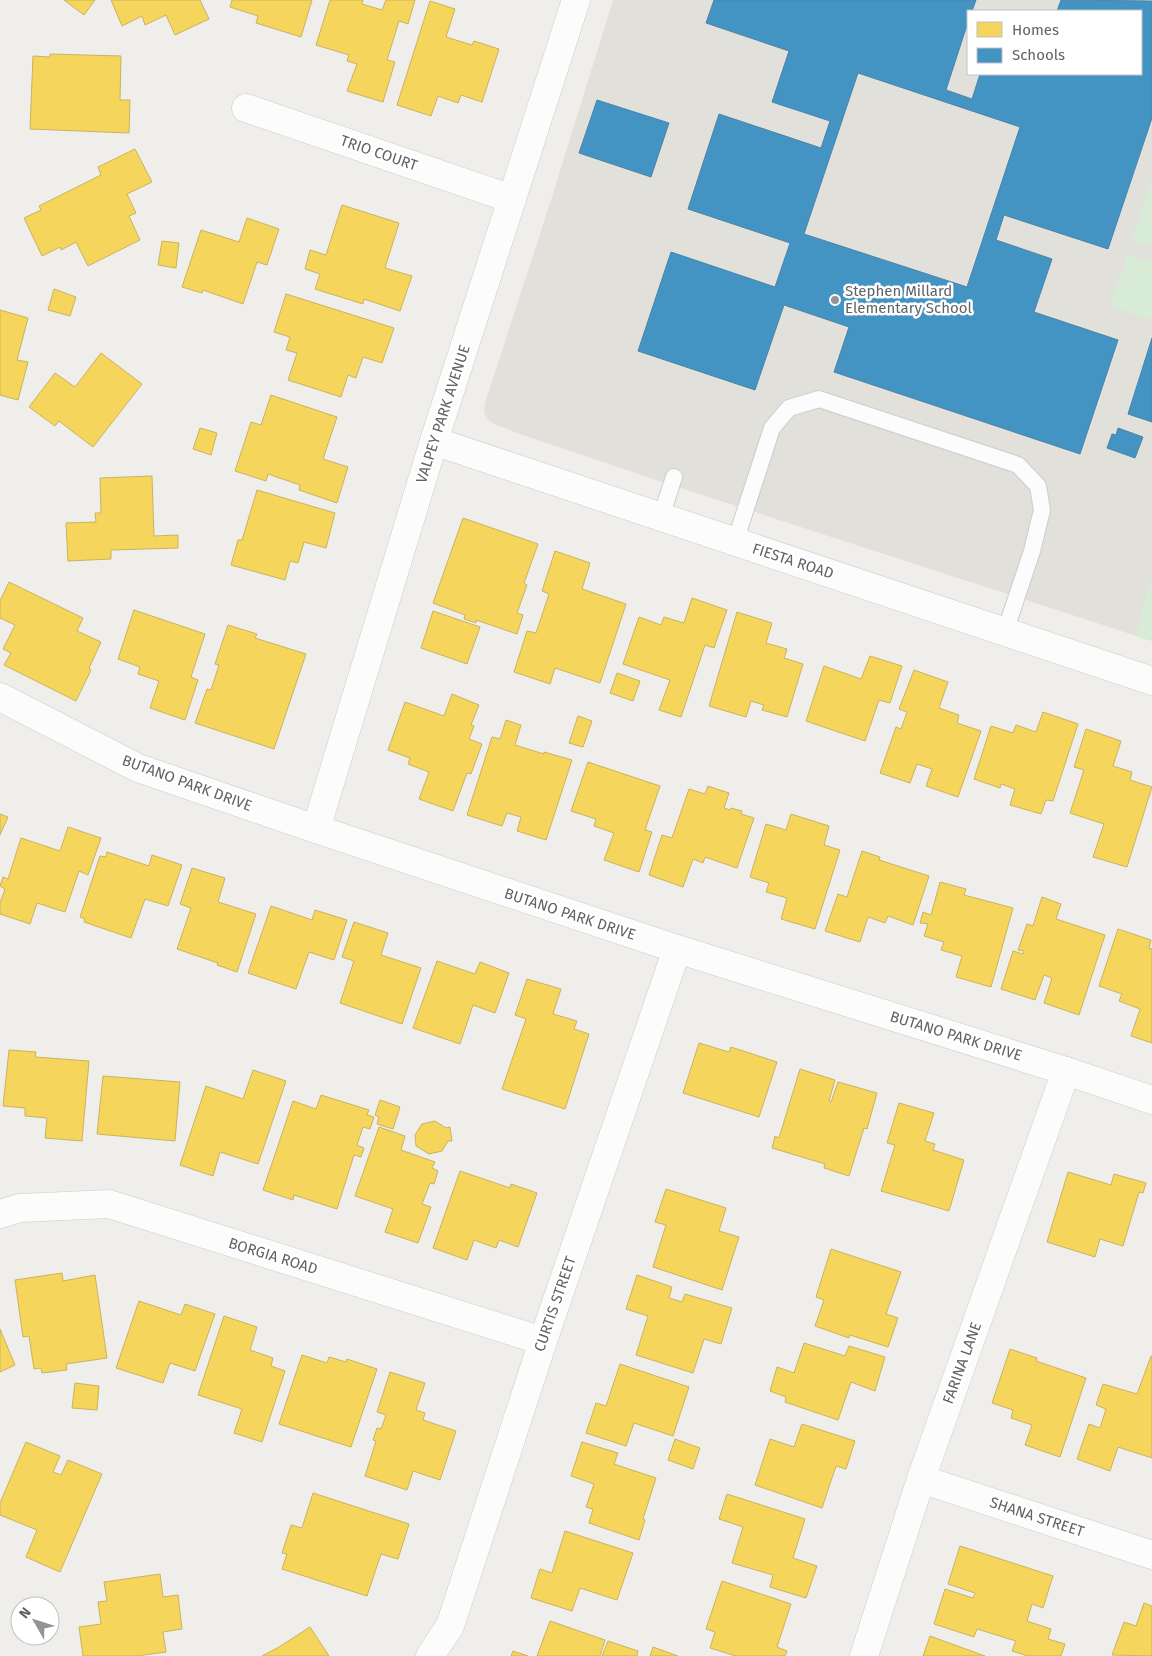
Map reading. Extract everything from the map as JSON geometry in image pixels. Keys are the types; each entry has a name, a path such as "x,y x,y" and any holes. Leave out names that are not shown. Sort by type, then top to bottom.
{"street":[{"name":"VALPEY PARK AVENUE","path":"316,830 434,441 576,0"},
{"name":"TRIO COURT","path":"246,108 512,199"},
{"name":"FIESTA ROAD","path":"434,441 1152,681"},
{"name":"BUTANO PARK DRIVE","path":"0,698 138,768 316,830 677,949 1066,1071 1152,1100"},
{"name":"CURTIS STREET","path":"430,1656 450,1626 542,1341 677,949"},
{"name":"FARINA LANE","path":"864,1656 921,1479 1066,1071"},
{"name":"BORGIA ROAD","path":"0,1214 20,1208 109,1204 542,1341"},
{"name":"SHANA STREET","path":"921,1479 1152,1555"}],"lane":[{"path":"734,542 772,428 789,408 819,400 1018,465 1038,486 1042,510 1032,551 1005,632"},
{"path":"661,517 674,478"}],"shaded area":[{"name":"Stephen Millard Elementary School","path":"613,0 1152,0 1152,641 520,434 494,424 487,419 484,412 485,403"}],"green space":[{"path":"1152,179 1152,247 1132,240"},
{"path":"1128,254 1152,262 1152,320 1110,306"},
{"path":"1152,577 1152,641 1135,636"}],"building: Homes":[{"path":"64,0 95,0 84,15"},
{"path":"111,0 200,0 209,19 175,35 166,15 145,25 142,16 122,26"},
{"path":"232,0 312,0 301,37 256,23 258,16 230,7"},
{"path":"330,0 363,0 362,4 382,10 386,0 415,0 408,24 399,21 387,60 395,62 383,102 347,91 357,64 347,61 349,55 316,45"},
{"path":"430,1 455,9 446,37 472,45 474,41 499,49 482,102 461,95 458,103 438,96 431,116 397,105"},
{"path":"50,54 121,56 120,100 130,100 129,133 30,129 33,56 50,57"},
{"path":"135,149 152,182 127,194 136,213 129,216 140,240 88,266 76,242 61,250 60,247 42,256 24,218 41,210 39,206 101,175 98,167"},
{"path":"342,205 399,223 385,268 412,276 400,311 364,299 363,304 315,289 320,274 305,269 310,250 326,255"},
{"path":"247,218 279,229 267,265 257,262 243,304 203,290 202,293 182,287 201,230 239,242"},
{"path":"162,241 179,243 176,268 158,265"},
{"path":"54,289 76,297 70,316 48,310"},
{"path":"286,294 394,328 382,363 363,357 356,378 348,375 341,397 288,380 297,353 286,350 290,337 274,332"},
{"path":"0,310 28,318 17,360 28,362 18,400 0,395"},
{"path":"101,353 142,384 93,447 59,421 55,426 29,407 55,373 75,387"},
{"path":"271,395 337,417 323,459 348,467 337,503 299,490 300,485 268,474 266,481 235,471 251,422 261,425"},
{"path":"200,428 217,433 211,455 193,449"},
{"path":"152,476 154,536 178,535 178,548 111,550 111,559 68,561 66,523 96,522 95,513 101,513 100,478"},
{"path":"257,490 335,513 326,548 304,542 298,563 290,561 285,580 231,565 238,540 242,540"},
{"path":"463,518 538,544 524,583 527,585 517,613 523,615 517,634 476,620 476,623 464,619 465,615 433,603"},
{"path":"555,551 590,563 582,589 626,604 600,683 555,668 550,684 514,672 527,631 536,633 549,594 542,591"},
{"path":"9,582 83,618 77,631 101,642 89,668 91,670 76,701 4,665 11,653 3,649 15,625 0,618 0,601"},
{"path":"692,598 727,610 714,648 705,645 681,717 659,710 670,680 623,664 639,617 661,625 664,617 684,623"},
{"path":"134,610 205,634 191,677 198,680 185,720 150,708 159,681 138,674 140,667 118,659"},
{"path":"433,611 480,627 467,664 421,648"},
{"path":"737,612 772,623 766,643 787,649 784,658 803,664 787,717 762,710 764,705 751,701 746,717 709,706"},
{"path":"228,625 257,634 255,638 306,654 274,749 195,723 207,689 211,690 219,665 215,664"},
{"path":"870,656 902,666 890,703 879,700 865,741 806,721 824,666 861,679"},
{"path":"914,670 948,682 939,708 959,715 957,723 981,731 958,797 926,786 932,769 917,764 910,783 880,773 896,727 901,729 907,712 899,709"},
{"path":"617,673 640,681 633,701 610,693"},
{"path":"452,694 479,705 471,725 474,726 469,739 482,744 471,774 467,773 453,811 419,799 429,772 408,764 410,758 388,750 405,702 444,716"},
{"path":"1043,712 1078,724 1053,801 1046,800 1041,814 1010,805 1015,789 1001,784 1000,788 974,779 991,726 1013,733 1016,725 1036,732"},
{"path":"578,716 592,721 583,747 569,743"},
{"path":"506,720 521,725 515,745 572,760 546,840 517,831 521,817 507,813 502,826 467,815 492,737 500,739"},
{"path":"1086,729 1121,741 1113,766 1132,772 1130,780 1152,787 1127,867 1093,857 1104,824 1070,813 1084,770 1074,767"},
{"path":"588,762 660,786 645,830 652,832 639,872 604,860 614,833 594,826 596,819 571,811"},
{"path":"708,786 729,793 724,808 742,811 741,814 754,818 737,868 705,857 703,863 693,859 683,887 649,875 662,835 672,838 689,789 705,794"},
{"path":"0,814 8,817 0,835"},
{"path":"791,814 829,826 824,845 840,850 815,929 781,919 787,898 766,892 769,883 750,877 766,824 786,830"},
{"path":"68,827 101,838 88,875 79,871 65,912 37,903 30,924 0,914 0,903 5,889 0,886 3,877 8,879 21,838 60,851"},
{"path":"862,851 880,857 879,860 929,876 913,925 888,916 885,923 868,917 860,942 825,931 838,894 847,897"},
{"path":"107,852 149,866 152,855 182,865 168,906 145,899 131,938 84,922 85,919 80,917 100,856 106,857"},
{"path":"192,868 225,878 218,902 256,914 237,972 217,965 218,963 177,949 191,908 180,904"},
{"path":"940,882 966,889 964,895 1013,908 991,987 956,977 962,956 941,950 944,942 924,936 928,924 920,923 923,912 931,915"},
{"path":"1042,897 1061,904 1056,919 1105,935 1079,1015 1044,1003 1052,978 1044,975 1035,1000 1001,989 1013,951 1023,954 1024,951 1018,950 1027,924 1033,926"},
{"path":"271,906 312,920 315,910 347,920 334,960 309,952 296,989 248,973"},
{"path":"354,922 388,933 381,955 421,968 402,1024 340,1003 354,961 342,957"},
{"path":"1118,929 1151,940 1149,948 1152,949 1152,1043 1131,1036 1140,1009 1119,1001 1122,994 1099,986"},
{"path":"437,961 475,974 480,962 509,973 495,1013 473,1005 460,1044 413,1028"},
{"path":"527,979 561,989 553,1014 577,1021 574,1029 589,1034 565,1109 502,1089 526,1019 515,1015"},
{"path":"699,1043 729,1052 731,1047 777,1062 759,1117 683,1093"},
{"path":"9,1050 36,1052 35,1057 89,1061 82,1141 45,1138 47,1118 25,1116 25,1108 3,1106"},
{"path":"800,1069 835,1080 829,1101 831,1102 838,1082 877,1093 867,1129 864,1128 849,1176 824,1168 825,1164 772,1148 775,1136 779,1138"},
{"path":"253,1070 286,1081 258,1164 220,1152 213,1176 180,1165 206,1086 243,1099"},
{"path":"103,1076 180,1082 175,1141 97,1134"},
{"path":"321,1095 369,1110 367,1115 374,1117 370,1129 363,1127 357,1145 364,1148 361,1157 354,1155 337,1209 294,1195 293,1200 263,1190 293,1101 316,1109"},
{"path":"380,1100 400,1107 393,1129 377,1124 379,1117 375,1115"},
{"path":"899,1103 934,1113 925,1141 935,1144 933,1150 964,1160 949,1211 881,1191 895,1145 887,1143"},
{"path":"435,1121 446,1128 450,1127 452,1141 448,1141 442,1151 429,1154 416,1146 415,1135 422,1124"},
{"path":"379,1127 405,1136 401,1150 435,1162 432,1168 438,1171 434,1184 430,1183 422,1204 431,1207 418,1243 385,1232 393,1209 355,1196"},
{"path":"460,1171 510,1188 511,1184 537,1193 518,1247 499,1240 496,1248 474,1240 467,1260 433,1248"},
{"path":"1068,1172 1111,1185 1114,1174 1146,1183 1143,1193 1139,1192 1123,1246 1100,1239 1095,1257 1047,1242"},
{"path":"666,1189 726,1208 719,1231 739,1237 722,1290 653,1267 666,1225 655,1222"},
{"path":"831,1249 901,1272 886,1314 898,1318 888,1347 850,1335 849,1338 815,1326 824,1300 816,1297"},
{"path":"62,1273 63,1281 95,1275 107,1358 66,1364 67,1370 42,1373 41,1368 34,1369 29,1336 23,1337 15,1280"},
{"path":"637,1275 672,1287 669,1298 682,1302 685,1294 732,1308 721,1344 704,1339 693,1373 636,1355 648,1316 626,1309"},
{"path":"139,1301 181,1315 185,1304 215,1314 195,1371 170,1363 163,1383 116,1368"},
{"path":"224,1316 257,1327 250,1350 273,1358 271,1366 285,1371 262,1442 234,1433 242,1409 198,1395"},
{"path":"0,1329 15,1365 0,1372"},
{"path":"804,1343 845,1356 849,1346 885,1357 875,1391 851,1382 838,1420 785,1402 786,1397 770,1391 777,1367 794,1373"},
{"path":"1010,1349 1037,1358 1036,1361 1086,1378 1060,1457 1025,1445 1032,1425 1011,1418 1013,1410 992,1403"},
{"path":"302,1355 327,1363 329,1357 346,1362 347,1359 377,1369 351,1447 279,1424"},
{"path":"1151,1356 1152,1458 1118,1447 1110,1471 1077,1459 1089,1424 1100,1428 1106,1409 1096,1405 1103,1384 1137,1394"},
{"path":"620,1364 689,1387 673,1436 634,1423 626,1446 586,1433 596,1403 606,1406"},
{"path":"390,1372 425,1383 416,1410 425,1413 423,1420 456,1431 440,1480 413,1471 407,1490 365,1476 376,1441 373,1440 377,1428 381,1429 386,1415 377,1412"},
{"path":"75,1383 99,1386 97,1410 72,1408"},
{"path":"802,1424 855,1441 846,1469 836,1466 822,1508 755,1485 770,1439 794,1447"},
{"path":"675,1439 700,1448 693,1469 668,1460"},
{"path":"26,1442 60,1456 53,1472 61,1475 68,1460 102,1474 60,1572 26,1557 37,1530 0,1515 0,1503"},
{"path":"582,1442 618,1453 614,1464 656,1478 643,1519 645,1520 639,1540 589,1523 593,1509 586,1507 594,1484 571,1476"},
{"path":"313,1493 409,1524 398,1559 381,1554 367,1596 282,1569 287,1554 282,1553 291,1525 302,1528"},
{"path":"727,1494 805,1519 793,1558 817,1566 806,1598 770,1587 773,1575 732,1563 743,1527 719,1519"},
{"path":"565,1531 633,1553 617,1600 580,1588 572,1611 531,1598 540,1569 552,1573"},
{"path":"960,1546 1053,1576 1043,1608 1032,1604 1027,1621 1051,1629 1048,1639 1065,1644 1061,1656 1028,1656 1012,1651 1016,1641 977,1629 974,1637 934,1624 945,1589 973,1598 975,1593 948,1584"},
{"path":"160,1574 163,1597 178,1595 182,1629 163,1632 166,1652 137,1656 83,1656 79,1627 101,1624 98,1602 107,1601 104,1582"},
{"path":"722,1581 791,1604 777,1647 787,1651 785,1656 736,1656 710,1648 715,1632 706,1629"},
{"path":"1144,1603 1152,1606 1152,1656 1112,1655 1124,1622 1136,1626"},
{"path":"550,1621 605,1640 600,1656 537,1656"},
{"path":"310,1627 329,1656 262,1656 279,1647"},
{"path":"930,1636 985,1656 923,1656"},
{"path":"608,1641 638,1651 637,1656 602,1656"},
{"path":"653,1647 678,1656 650,1656"},
{"path":"513,1651 528,1656 511,1656"}],"building: Schools":[{"path":"714,0 976,0 972,10 967,10 967,25 946,90 972,99 980,75 1142,75 1142,10 1057,10 1061,0 1152,1 1152,118 1108,249 1004,215 996,240 1052,259 1034,312 1118,340 1080,454 834,372 849,327 784,305 755,390 638,351 671,252 775,287 790,243 688,209 719,114 821,148 830,121 772,102 789,51 706,23","holes":["858,73 1020,127 967,287 804,234"]},
{"path":"597,100 669,123 651,177 579,153"},
{"path":"1152,338 1152,422 1128,414"},
{"path":"1118,428 1143,437 1135,458 1107,448 1112,434 1116,435"}],"place":[{"name":"Stephen Millard Elementary School","path":"835,300"}]}
